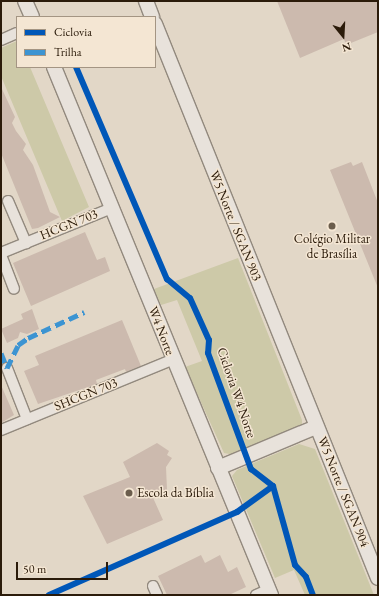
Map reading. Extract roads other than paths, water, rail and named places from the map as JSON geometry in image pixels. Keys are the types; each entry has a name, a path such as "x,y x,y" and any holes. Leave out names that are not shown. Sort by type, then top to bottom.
{"main road":[{"path":"25,1 32,16"},
{"path":"146,1 152,16"},
{"name":"W5 Norte / SGAN 903","path":"156,27 316,427"},
{"name":"W4 Norte","path":"54,68 172,360 218,468 265,593"},
{"path":"218,468 316,427"},
{"name":"W5 Norte / SGAN 904","path":"316,427 378,578"}],"street":[{"path":"1,40 16,33"},
{"name":"HCGN 703","path":"8,200 26,243"},
{"name":"HCGN 703","path":"14,289 1,254 112,208"},
{"name":"SHCGN 703","path":"1,430 172,360"},
{"path":"7,368 27,419"}],"place":[{"name":"Colégio Militar de Brasília","path":"332,226"},
{"name":"Escola da Bíblia","path":"129,493"}]}
